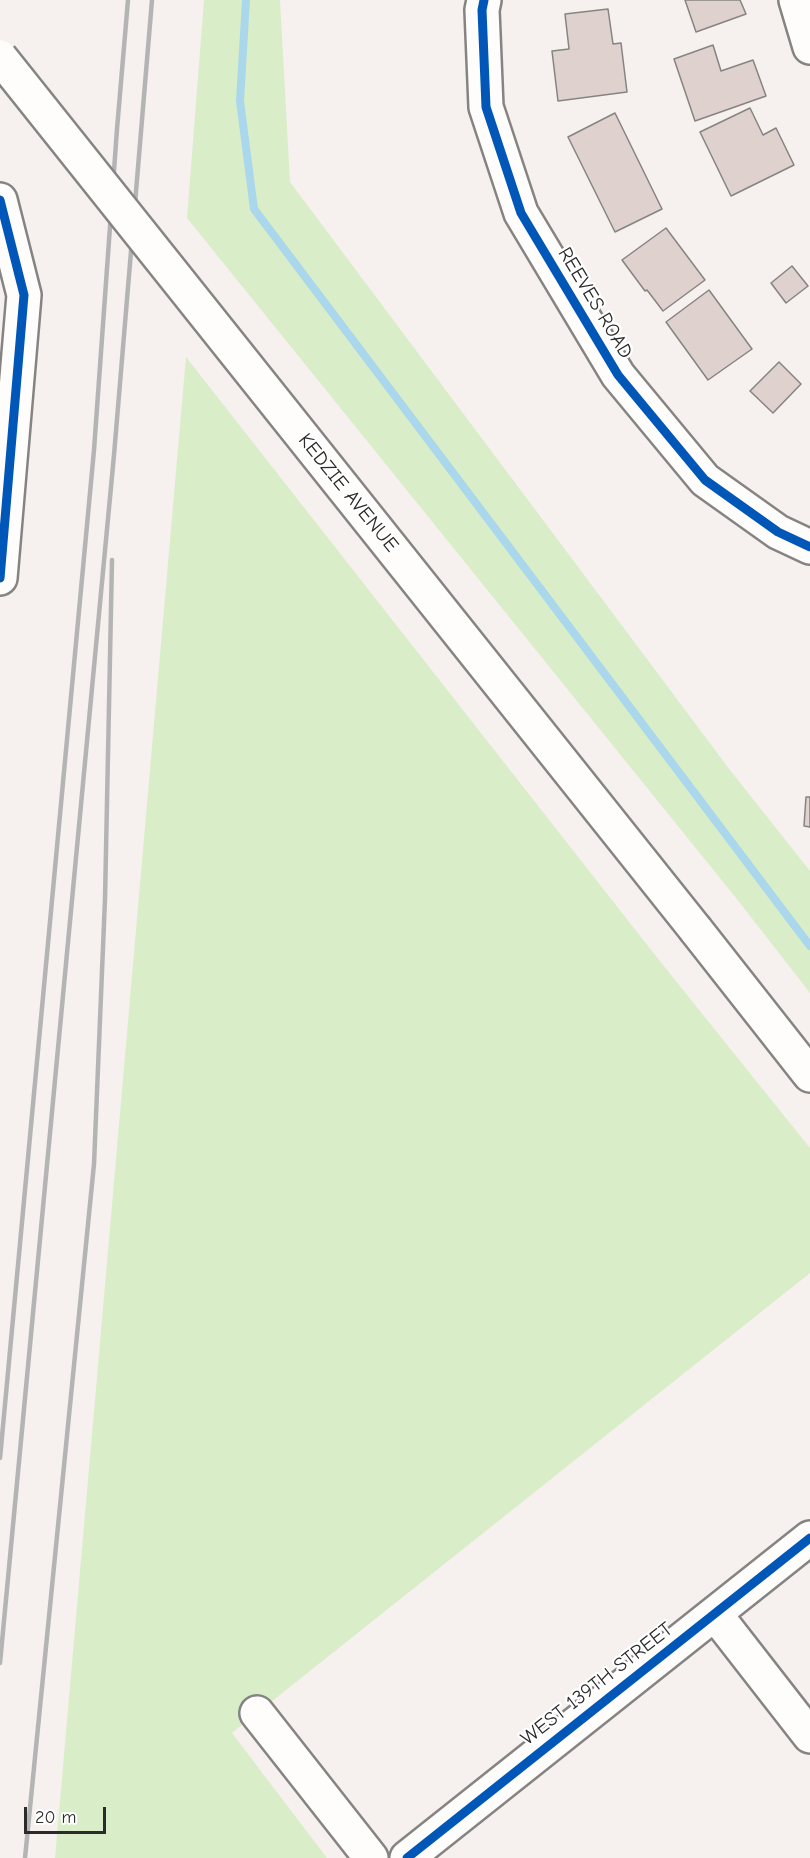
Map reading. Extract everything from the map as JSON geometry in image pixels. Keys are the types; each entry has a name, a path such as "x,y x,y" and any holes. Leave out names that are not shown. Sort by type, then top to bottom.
{"street":[{"name":"REEVES ROAD","path":"484,0 482,10 486,107 521,213 533,234 618,375 705,480 778,532 810,547"},
{"path":"796,0 810,47"},
{"name":"KEDZIE AVENUE","path":"0,57 810,1075"},
{"path":"0,200 24,295 0,578"},
{"name":"WEST 139TH STREET","path":"407,1858 810,1538"},
{"path":"715,1614 810,1736"},
{"path":"257,1713 371,1858"}],"green space":[{"path":"204,0 280,0 290,182 730,770 810,871 810,993 736,898 187,218"},
{"path":"186,357 659,960 810,1148 810,1273 232,1733 327,1858 55,1858"}],"building":[{"path":"685,0 740,0 746,14 696,32"},
{"path":"608,9 613,44 621,43 627,92 558,101 552,51 569,49 565,14"},
{"path":"713,45 721,71 753,60 766,96 695,121 674,59"},
{"path":"750,108 763,135 776,128 794,165 731,196 700,132"},
{"path":"615,113 662,209 615,232 568,137"},
{"path":"666,228 705,280 663,311 622,260"},
{"path":"792,266 808,286 786,303 771,283"},
{"path":"709,290 752,349 708,380 666,322"},
{"path":"779,362 801,384 773,413 750,391"},
{"path":"806,797 810,797 810,827 804,826"}],"waterway":[{"path":"246,0 240,101 254,209 810,946"}],"railway":[{"path":"0,1458 94,450 128,0"},
{"path":"0,1663 114,455 152,0"},
{"path":"25,1858 94,1164 105,899 112,560"}],"cycle path":[{"path":"484,0 482,10 486,107 521,213 618,375 705,480 778,532 810,547"},
{"path":"0,200 24,295 0,578"},
{"path":"407,1858 810,1538"}]}
